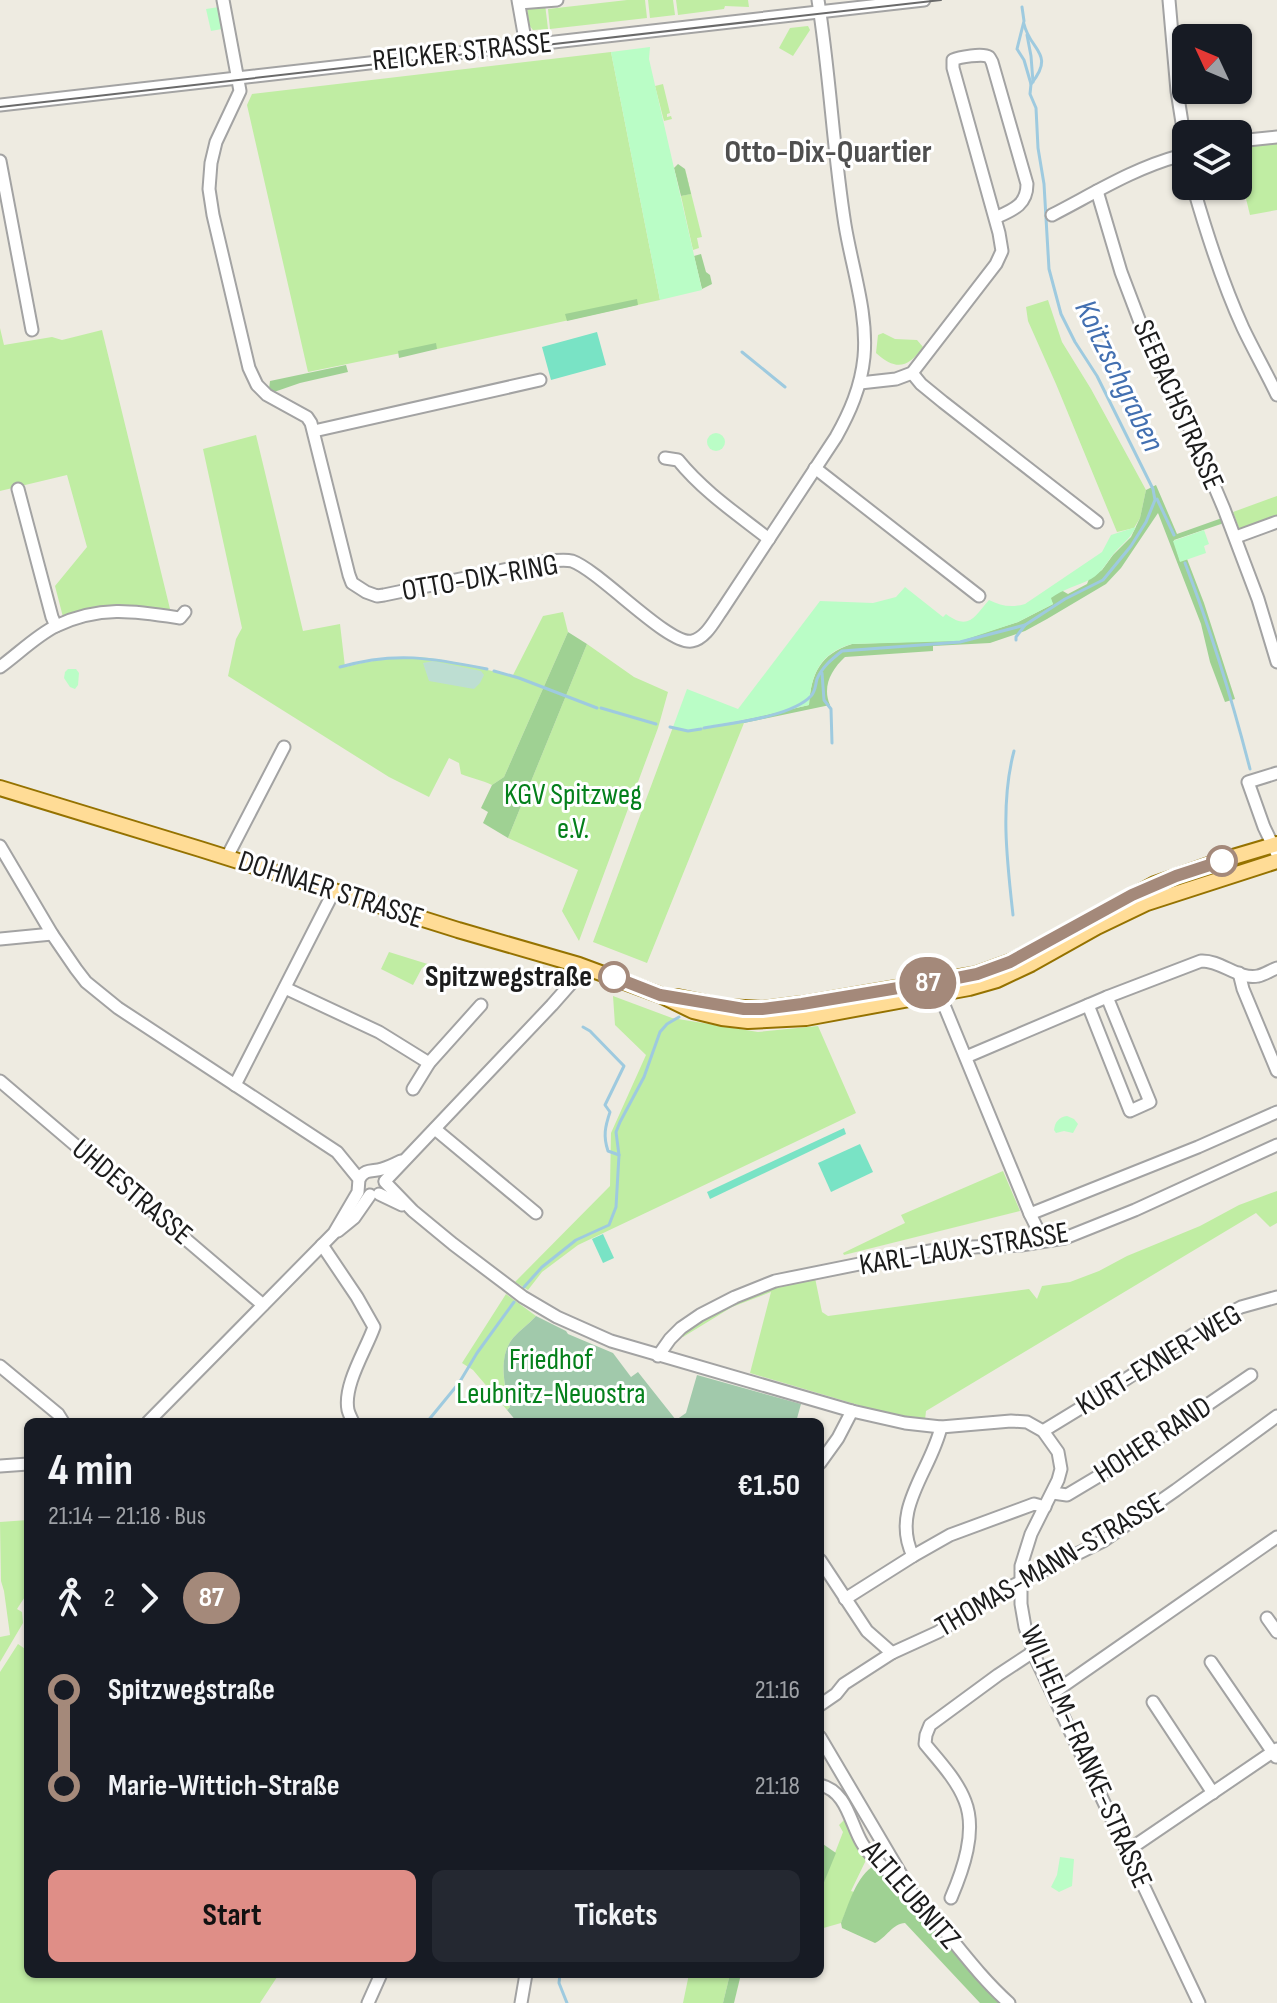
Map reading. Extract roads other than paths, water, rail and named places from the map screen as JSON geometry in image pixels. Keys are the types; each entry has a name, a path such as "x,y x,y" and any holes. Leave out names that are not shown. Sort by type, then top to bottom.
{"main road":[{"name":"DOHNAER STRASSE","path":"0,788 579,965 660,995 693,1011 748,1021 806,1018 997,980 1147,903 1277,861"},
{"name":"DOHNAER STRASSE","path":"660,995 726,1007 762,1009 977,974 1034,950 1155,884 1276,848"}],"street":[{"path":"223,0 240,91 222,127 211,163 209,189 249,368 257,385 267,395 307,417 314,431 540,380"},
{"path":"526,45 519,2 557,0"},
{"name":"REICKER STRASSE","path":"0,105 526,45 819,6 924,0"},
{"path":"1169,0 1181,120"},
{"name":"OTTO-DIX-RING","path":"314,431 343,558 352,583 358,588 377,596 547,561 571,561 682,641 694,641 706,632 836,437 851,410 860,383 864,356 862,309 845,223 819,6"},
{"path":"860,383 896,379 912,373 996,264 1002,251 953,68 953,60 959,58 985,55 992,62 1027,184 1024,200 1016,209 995,218"},
{"path":"1252,140 1277,137"},
{"path":"1052,215 1151,165 1172,158"},
{"path":"0,161 6,227 32,330"},
{"name":"SEEBACHSTRASSE","path":"1097,191 1121,272 1143,330 1188,424 1236,537 1277,662"},
{"path":"1197,200 1230,298 1277,395"},
{"path":"912,373 943,402 1097,522"},
{"path":"665,458 678,460 719,500 769,539"},
{"path":"815,468 979,596"},
{"path":"18,489 56,626"},
{"path":"1236,537 1277,522"},
{"path":"0,667 56,626 86,616 127,610 180,618 185,612"},
{"path":"227,857 284,747"},
{"path":"1276,848 1264,827 1248,782 1277,773"},
{"path":"0,846 52,934 81,976 98,992 337,1152 463,1252 523,1297 557,1317 611,1341 658,1356 852,1411 905,1423 941,1427 1027,1422 1043,1431"},
{"path":"235,1085 334,891"},
{"path":"0,939 52,934"},
{"path":"966,1057 1201,961 1210,960 1239,973 1258,976 1277,968"},
{"path":"152,1418 334,1233 354,1218 373,1182 408,1157 435,1129 574,980 579,965"},
{"path":"1239,973 1277,1071"},
{"path":"285,988 379,1032 429,1063"},
{"path":"939,993 1043,1240"},
{"path":"1088,1005 1130,1111 1150,1102 1107,997"},
{"path":"413,1089 429,1063 481,1005"},
{"name":"UHDESTRASSE","path":"0,1081 263,1305"},
{"name":"KARL-LAUX-STRASSE","path":"1030,1214 1277,1112"},
{"path":"435,1129 536,1213"},
{"name":"KARL-LAUX-STRASSE","path":"658,1356 681,1328 700,1315 775,1281 929,1251 984,1245 1021,1245 1065,1238 1277,1145"},
{"path":"322,1245 374,1327 348,1393 351,1418"},
{"name":"KURT-EXNER-WEG","path":"1043,1431 1209,1324 1241,1307 1277,1297"},
{"path":"0,1366 60,1418"},
{"name":"HOHER RAND","path":"1053,1493 1067,1495 1134,1455 1251,1375"},
{"path":"824,1457 852,1411"},
{"name":"THOMAS-MANN-STRASSE","path":"824,1702 844,1684 892,1653 938,1632 1006,1589 1103,1541 1277,1416"},
{"path":"913,1556 904,1528 914,1492 941,1427"},
{"name":"WILHELM-FRANKE-STRASSE","path":"1043,1431 1058,1452 1061,1469 1024,1553 1020,1583 1023,1616 1033,1652 1199,2003"},
{"path":"0,1466 24,1464"},
{"path":"845,1599 950,1535 1034,1504 1045,1507"},
{"path":"1053,1693 1277,1537"},
{"path":"824,1566 867,1631 892,1653"},
{"path":"1267,1618 1277,1632"},
{"path":"951,1898 962,1874 970,1825 966,1801 925,1744 927,1729 993,1678 1033,1652"},
{"path":"1127,1851 1276,1753 1211,1662"},
{"path":"1153,1702 1213,1793"},
{"path":"824,1744 910,1891"},
{"name":"ALTLEUBNITZ","path":"824,1786 838,1795 867,1851 910,1891 1009,2003"},
{"path":"368,2003 379,1978"},
{"path":"521,2003 525,1978"}],"waterway":[{"name":"Koitzschgraben","path":"704,728 776,714 802,703 813,694 822,671 842,651 960,642 1025,625 1065,599 1103,580 1146,522 1155,500 1153,489 1097,376 1061,314 1049,269 1036,108 1030,94 1031,84 1024,60 1017,49 1024,21 1022,7"},
{"name":"Koitzschgraben","path":"1024,24 1041,59 1038,74 1031,84"},
{"name":"Koitzschgraben","path":"1027,35 1033,82"},
{"path":"742,352 785,387"},
{"path":"1157,499 1174,535"},
{"path":"1185,563 1204,614 1250,769"},
{"path":"1016,640 1025,625"},
{"path":"340,667 378,659 414,658 487,669"},
{"path":"494,671 597,708"},
{"path":"822,673 824,700 831,709 832,743"},
{"path":"601,708 656,724"},
{"path":"670,727 688,731 701,729"},
{"path":"1013,915 1006,812 1014,751"},
{"path":"524,1287 542,1267 576,1240 609,1225 616,1207 619,1155 616,1132 644,1077 660,1032 679,1017"},
{"path":"583,1027 624,1066 605,1105 610,1112 605,1132 606,1146 608,1151 619,1155"},
{"path":"430,1418 459,1383 514,1302"},
{"path":"560,1978 567,2003"}],"tram line":[{"path":"0,107 941,0"}],"place":[{"name":"Spitzwegstraße","path":"614,977"}],"district":[{"name":"Otto-Dix-Quartier","path":"828,152"}],"park label":[{"name":"KGV Spitzweg e.V.","path":"573,812"},
{"name":"Friedhof Leubnitz-Neuostra","path":"551,1377"}]}
